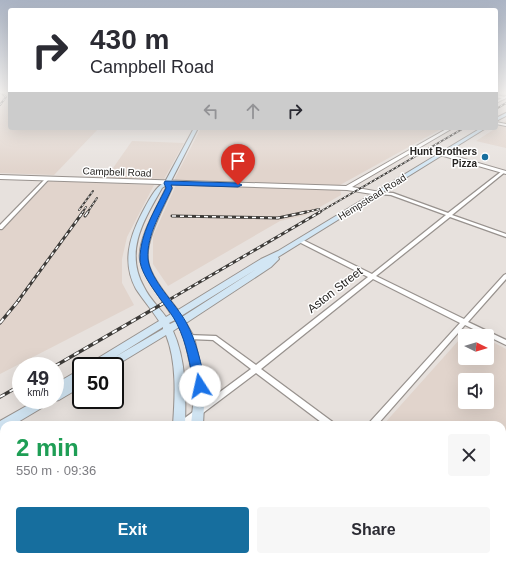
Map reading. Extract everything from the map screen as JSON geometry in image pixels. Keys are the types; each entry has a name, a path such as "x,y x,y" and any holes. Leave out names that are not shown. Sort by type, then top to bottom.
{"main road":[{"path":"180,421 181,389 174,345 166,326 141,290 134,275 132,252 134,234 160,187 167,183 195,130"},
{"name":"Hempstead Road","path":"109,357 166,326 247,275 268,265 281,253 481,130"},
{"path":"167,183 169,188 146,239 144,260 149,274 179,318 189,337 200,386 198,421"},
{"path":"143,217 155,217"},
{"name":"Hempstead Road","path":"121,357 166,326"},
{"path":"10,421 30,409"}],"street":[{"path":"347,188 448,130"},
{"path":"442,154 504,173"},
{"name":"Aston Street","path":"185,421 256,369 504,173"},
{"name":"Campbell Road","path":"0,177 347,188 378,193"},
{"path":"0,228 47,179"},
{"path":"378,193 392,194 506,236"},
{"path":"301,241 506,343"},
{"path":"376,421 506,276"},
{"path":"189,337 214,338 326,421"}],"shaded area":[{"path":"0,118 8,118 8,130 97,130 54,175 0,173"},
{"path":"506,121 506,148 476,141 493,130 498,130 498,127"},
{"path":"200,130 439,130 340,185 341,195 306,215 280,221 168,286 153,264 153,236 176,185 175,178"},
{"path":"132,141 184,143 164,179 106,178"},
{"path":"49,181 154,185 127,237 122,259 122,283 134,305 33,357 12,357 12,368 0,374 0,231"},
{"path":"458,341 458,365 494,365 494,343 506,349 506,421 387,421"}],"railway":[{"path":"318,213 461,130"},
{"path":"79,210 93,191"},
{"path":"87,213 97,198"},
{"path":"82,213 86,207"},
{"path":"302,213 319,209"},
{"path":"18,301 83,212"},
{"path":"85,216 88,212"},
{"path":"172,216 278,218 306,212"},
{"path":"167,301 320,212"},
{"path":"0,323 19,300"},
{"path":"64,361 169,300"},
{"path":"0,397 12,390"}],"place":[{"name":"Hunt Brothers Pizza","path":"485,157"}],"route":[{"path":"200,386 197,367 189,337 181,322 149,274 144,260 144,248 155,217 169,188 167,183 238,185"}]}
